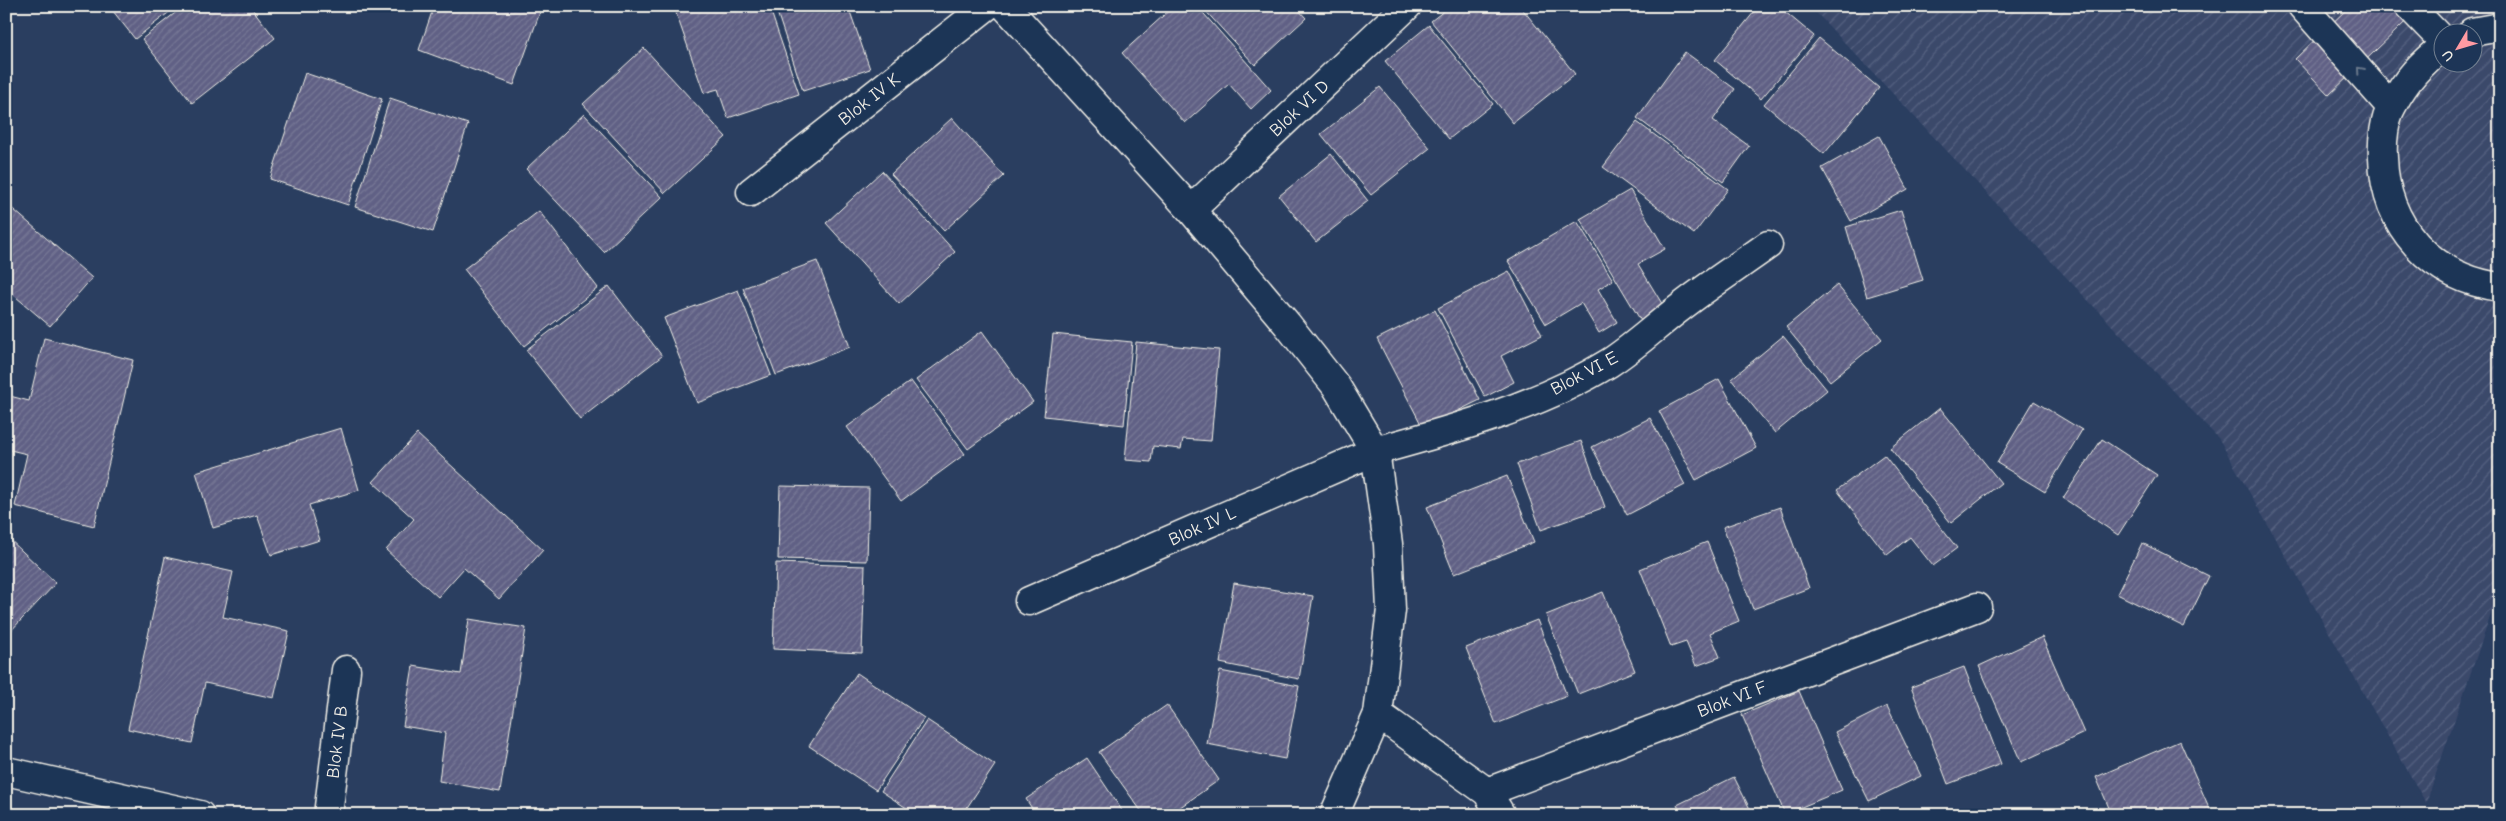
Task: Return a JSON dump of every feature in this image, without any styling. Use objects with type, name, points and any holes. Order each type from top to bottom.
[{"type":"street","name":"Blok IV K","points":[[751,192],[987,6]]},
{"type":"street","points":[[1005,6],[1191,210],[1287,324],[1336,386],[1374,451],[1388,544],[1391,610],[1378,714],[1334,815]]},
{"type":"street","name":"Blok VI D","points":[[1191,210],[1407,6]]},
{"type":"street","points":[[2302,6],[2391,107]]},
{"type":"street","points":[[2409,6],[2434,33]]},
{"type":"street","points":[[2484,30],[2500,27]]},
{"type":"street","points":[[2434,53],[2413,71],[2391,107],[2382,143],[2384,180],[2395,215],[2416,245],[2444,269],[2478,284],[2500,287]]},
{"type":"street","name":"Blok VI E","points":[[1374,451],[1428,436],[1504,411],[1577,381],[1610,362],[1697,295],[1768,246]]},
{"type":"street","name":"Blok IV L","points":[[1029,601],[1374,451]]},
{"type":"street","name":"Blok VI F","points":[[1494,803],[1977,606]]},
{"type":"street","name":"Blok IV B","points":[[328,815],[346,670]]},
{"type":"street","points":[[1378,714],[1494,803]]},
{"type":"street","points":[[6,771],[200,815]]},
{"type":"shaded area","points":[[1810,6],[2500,6],[2500,588],[2426,803],[2219,439]]},
{"type":"building","points":[[109,6],[177,6],[135,39]]},
{"type":"building","points":[[184,6],[250,6],[275,38],[192,103],[142,39]]},
{"type":"building","points":[[434,6],[532,6],[541,9],[514,85],[419,50]]},
{"type":"building","points":[[695,6],[769,6],[799,94],[728,118],[718,89],[704,93],[676,13]]},
{"type":"building","points":[[775,6],[848,6],[870,69],[803,91]]},
{"type":"building","points":[[1174,6],[1197,6],[1271,90],[1251,109],[1229,84],[1185,123],[1122,53]]},
{"type":"building","points":[[1201,6],[1295,6],[1306,18],[1255,65]]},
{"type":"building","points":[[1450,6],[1520,6],[1575,74],[1513,123],[1431,21]]},
{"type":"building","points":[[1563,6],[1584,6],[1565,12]]},
{"type":"building","points":[[1759,6],[1778,6],[1814,36],[1761,99],[1715,60]]},
{"type":"building","points":[[2350,6],[2422,6],[2329,95],[2295,59]]},
{"type":"building","points":[[1429,25],[1493,104],[1449,139],[1385,61]]},
{"type":"building","points":[[1819,38],[1879,88],[1824,154],[1764,104]]},
{"type":"building","points":[[644,48],[726,137],[665,193],[583,104]]},
{"type":"building","points":[[1685,52],[1735,89],[1713,120],[1749,146],[1723,182],[1637,118]]},
{"type":"building","points":[[305,73],[382,99],[348,205],[270,179]]},
{"type":"building","points":[[1380,87],[1430,148],[1371,195],[1321,134]]},
{"type":"building","points":[[390,98],[468,124],[433,232],[355,207]]},
{"type":"building","points":[[584,114],[662,197],[604,252],[526,169]]},
{"type":"building","points":[[952,118],[1004,176],[944,231],[891,174]]},
{"type":"building","points":[[1637,122],[1728,189],[1694,234],[1603,167]]},
{"type":"building","points":[[1879,136],[1908,189],[1851,221],[1822,168]]},
{"type":"building","points":[[1331,154],[1368,201],[1316,242],[1279,196]]},
{"type":"building","points":[[882,171],[955,252],[899,304],[826,223]]},
{"type":"building","points":[[1630,190],[1665,249],[1638,264],[1664,307],[1641,321],[1580,219]]},
{"type":"building","points":[[6,203],[92,278],[50,326],[9,291],[6,294]]},
{"type":"building","points":[[1901,210],[1923,280],[1867,297],[1846,227]]},
{"type":"building","points":[[539,211],[598,288],[524,346],[464,269]]},
{"type":"building","points":[[1577,221],[1613,280],[1598,289],[1617,322],[1599,333],[1581,303],[1546,324],[1508,261]]},
{"type":"building","points":[[817,261],[850,347],[776,375],[743,288]]},
{"type":"building","points":[[1509,271],[1542,335],[1501,356],[1514,382],[1485,397],[1438,308]]},
{"type":"building","points":[[1837,285],[1882,339],[1830,381],[1786,327]]},
{"type":"building","points":[[609,286],[662,356],[580,419],[526,350]]},
{"type":"building","points":[[738,290],[771,375],[697,403],[664,318]]},
{"type":"building","points":[[1435,310],[1480,400],[1423,428],[1377,339]]},
{"type":"building","points":[[982,331],[1033,402],[968,449],[916,380]]},
{"type":"building","points":[[1053,334],[1132,342],[1124,425],[1044,416]]},
{"type":"building","points":[[1783,336],[1827,390],[1775,433],[1731,379]]},
{"type":"building","points":[[44,338],[133,360],[94,526],[15,506],[27,454],[6,449],[6,395],[29,401]]},
{"type":"building","points":[[1136,342],[1219,350],[1211,441],[1183,439],[1181,449],[1153,446],[1151,462],[1125,460]]},
{"type":"building","points":[[1719,379],[1756,448],[1696,480],[1659,411]]},
{"type":"building","points":[[911,381],[965,454],[901,501],[847,427]]},
{"type":"building","points":[[2034,401],[2082,430],[2045,492],[1997,463]]},
{"type":"building","points":[[1940,408],[2001,483],[1951,523],[1890,448]]},
{"type":"building","points":[[1650,418],[1685,485],[1627,515],[1592,447]]},
{"type":"building","points":[[341,428],[359,490],[309,505],[320,540],[271,555],[257,515],[213,528],[196,472]]},
{"type":"building","points":[[417,434],[543,550],[499,599],[464,568],[438,597],[386,550],[414,519],[373,482]]},
{"type":"building","points":[[2102,439],[2157,475],[2118,535],[2063,498]]},
{"type":"building","points":[[1581,441],[1605,507],[1541,530],[1517,464]]},
{"type":"building","points":[[1884,455],[1957,548],[1933,566],[1910,537],[1887,555],[1837,490]]},
{"type":"building","points":[[1507,476],[1534,542],[1454,574],[1427,507]]},
{"type":"building","points":[[780,486],[869,488],[867,561],[778,559]]},
{"type":"building","points":[[1780,507],[1809,588],[1753,609],[1723,527]]},
{"type":"building","points":[[6,536],[56,583],[6,636]]},
{"type":"building","points":[[1707,542],[1739,621],[1710,633],[1720,657],[1696,666],[1686,642],[1671,647],[1640,569]]},
{"type":"building","points":[[2142,543],[2209,576],[2184,627],[2117,594]]},
{"type":"building","points":[[165,557],[233,572],[223,617],[289,631],[274,698],[205,683],[192,743],[128,729]]},
{"type":"building","points":[[776,563],[865,566],[862,653],[773,649]]},
{"type":"building","points":[[1234,583],[1313,596],[1299,679],[1220,663]]},
{"type":"building","points":[[1603,592],[1635,671],[1578,694],[1546,615]]},
{"type":"building","points":[[469,619],[526,628],[500,792],[439,781],[445,733],[403,726],[413,666],[461,674]]},
{"type":"building","points":[[1537,620],[1567,696],[1496,724],[1466,648]]},
{"type":"building","points":[[2042,637],[2084,733],[2021,762],[1979,666]]},
{"type":"building","points":[[1964,667],[2001,764],[1948,784],[1911,687]]},
{"type":"building","points":[[1220,671],[1299,686],[1285,759],[1207,744]]},
{"type":"building","points":[[857,673],[924,718],[876,790],[809,746]]},
{"type":"building","points":[[1799,691],[1842,790],[1785,814],[1742,715]]},
{"type":"building","points":[[1167,705],[1219,780],[1169,815],[1144,815],[1099,752]]},
{"type":"building","points":[[1887,706],[1921,776],[1869,801],[1835,732]]},
{"type":"building","points":[[927,720],[995,765],[962,815],[917,815],[881,791]]},
{"type":"building","points":[[2180,741],[2211,812],[2205,815],[2112,815],[2096,777]]},
{"type":"building","points":[[1087,758],[1125,815],[1036,815],[1026,799]]},
{"type":"building","points":[[1734,777],[1753,815],[1682,815],[1677,805]]},
{"type":"building","points":[[1663,809],[1666,815],[1652,815]]}]
